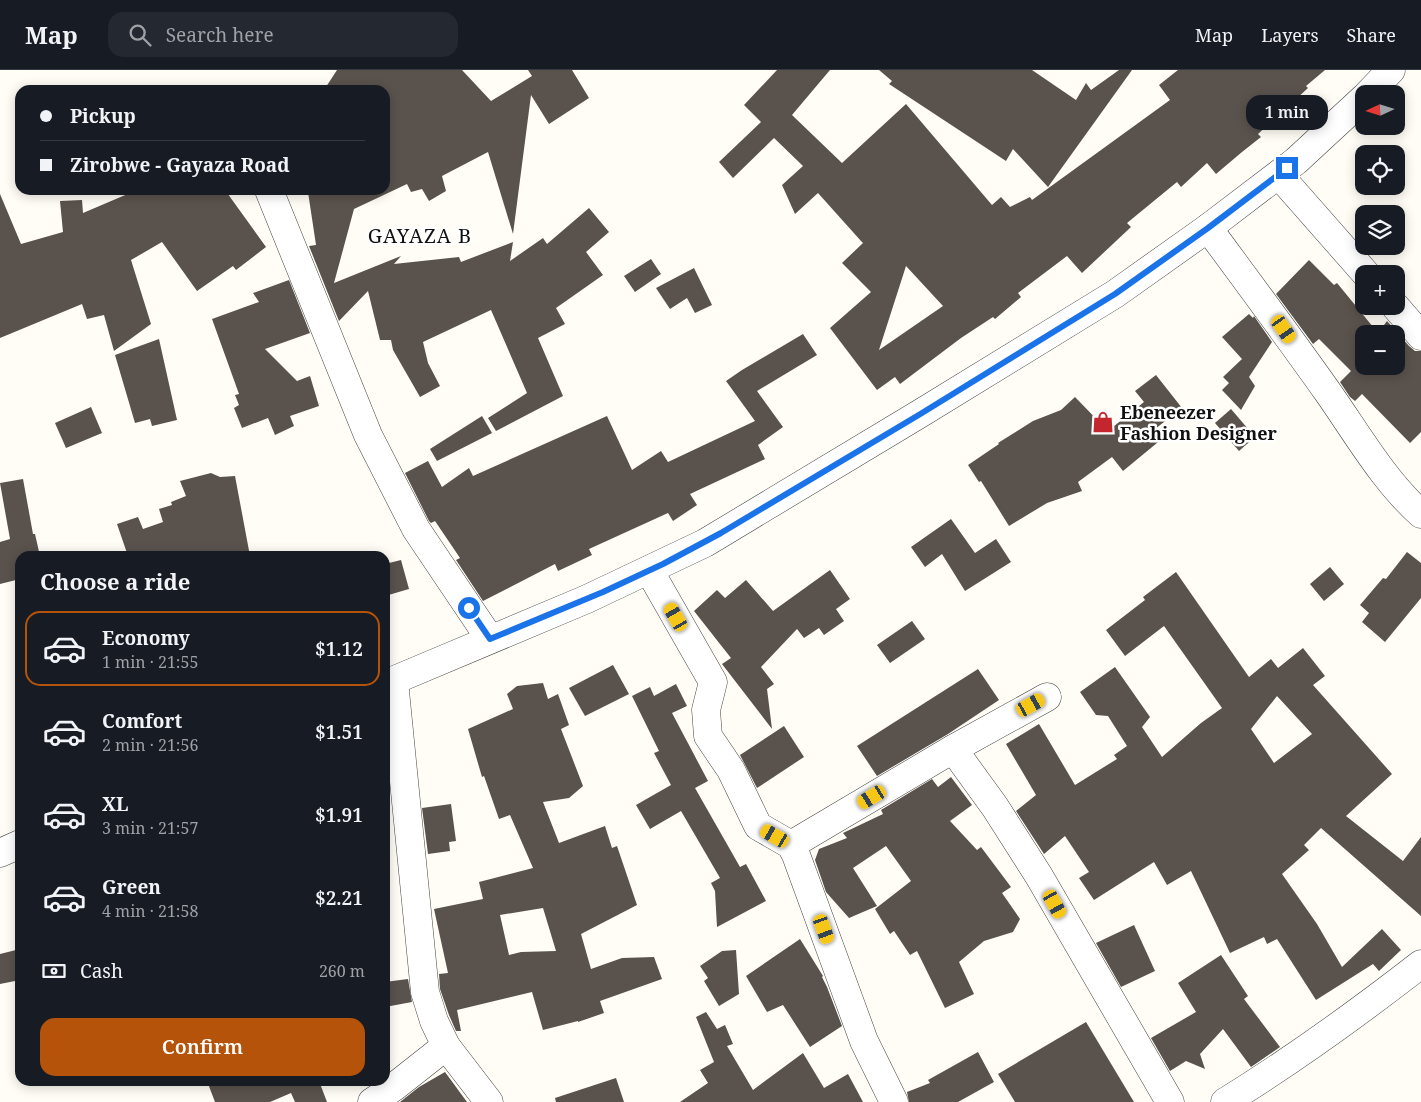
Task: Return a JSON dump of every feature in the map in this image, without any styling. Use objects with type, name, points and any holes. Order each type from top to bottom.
[{"type":"street","points":[[1377,85],[1391,70]]},
{"type":"street","points":[[390,683],[587,599],[704,543],[922,413],[1115,294],[1208,228],[1279,174],[1303,155],[1355,106]]},
{"type":"street","points":[[1279,174],[1358,265]]},
{"type":"street","points":[[271,195],[368,435],[416,529],[490,639]]},
{"type":"street","points":[[1208,228],[1284,329],[1377,463],[1408,502],[1421,514]]},
{"type":"street","points":[[1403,315],[1421,336]]},
{"type":"street","points":[[650,570],[713,682],[706,710],[708,736],[731,770],[758,826],[791,845],[864,1041],[894,1102]]},
{"type":"street","points":[[390,691],[426,992],[434,1021],[446,1046],[489,1102]]},
{"type":"street","points":[[791,845],[953,748],[1047,696]]},
{"type":"street","points":[[953,748],[1039,876],[1170,1102]]},
{"type":"street","points":[[0,853],[15,846]]},
{"type":"street","points":[[1226,1102],[1270,1074],[1374,1001],[1421,964]]},
{"type":"street","points":[[372,1102],[446,1046]]},
{"type":"building","points":[[337,70],[462,70],[491,101],[532,76],[528,70],[572,70],[589,98],[549,124],[531,95],[513,234],[488,152],[442,176],[446,191],[429,201],[422,189],[411,192],[407,184],[390,192],[390,85],[327,85]]},
{"type":"building","points":[[777,70],[830,70],[792,115],[842,163],[906,104],[992,205],[1001,197],[1010,207],[1030,197],[1032,200],[1170,100],[1159,85],[1178,70],[1325,70],[1306,86],[1308,88],[1258,134],[1261,137],[1216,174],[1207,163],[1181,187],[1177,182],[1127,223],[1131,227],[1082,273],[1067,256],[1018,293],[1021,297],[995,319],[993,317],[961,338],[900,384],[895,377],[877,390],[830,328],[871,292],[842,263],[863,243],[818,193],[795,214],[782,185],[803,166],[774,138],[733,178],[719,162],[761,122],[744,105]],"holes":[[[906,266],[943,306],[879,350]]]},
{"type":"building","points":[[879,70],[1032,70],[1076,100],[1086,83],[1091,90],[1119,70],[1132,70],[1048,187],[1013,149],[1006,161],[889,84],[892,81]]},
{"type":"building","points":[[0,194],[21,244],[63,232],[60,201],[82,200],[83,213],[125,195],[229,195],[266,247],[236,270],[233,266],[197,291],[162,242],[131,260],[151,324],[114,351],[104,315],[87,319],[82,304],[0,338]]},
{"type":"building","points":[[308,195],[384,195],[354,209],[334,283],[401,256],[394,264],[459,257],[461,262],[513,242],[510,261],[543,238],[547,244],[589,208],[609,232],[586,252],[603,275],[556,308],[565,324],[538,338],[563,396],[496,431],[488,418],[527,393],[491,310],[423,342],[428,363],[440,386],[420,397],[393,350],[391,340],[380,340],[368,291],[339,321],[309,246],[316,245]]},
{"type":"building","points":[[651,259],[661,274],[635,292],[624,276]]},
{"type":"building","points":[[1309,260],[1334,285],[1337,283],[1355,305],[1355,315],[1363,315],[1371,325],[1355,325],[1355,375],[1405,375],[1405,341],[1415,351],[1421,351],[1421,432],[1410,443],[1362,394],[1355,401],[1350,397],[1340,382],[1351,371],[1319,339],[1313,344],[1276,294]]},
{"type":"building","points":[[694,268],[712,305],[695,313],[687,298],[670,309],[656,288]]},
{"type":"building","points":[[289,280],[310,333],[265,349],[297,381],[310,376],[319,406],[290,416],[294,426],[275,435],[268,418],[242,428],[234,408],[239,405],[235,395],[239,394],[212,319],[259,302],[253,293]]},
{"type":"building","points":[[1249,314],[1253,318],[1254,316],[1272,342],[1249,377],[1255,386],[1241,410],[1222,390],[1229,383],[1223,377],[1242,359],[1222,337]]},
{"type":"building","points":[[803,334],[817,355],[757,391],[783,427],[758,445],[765,459],[690,494],[697,505],[673,521],[668,513],[589,549],[592,555],[558,571],[555,564],[483,601],[456,560],[460,558],[435,521],[431,523],[429,521],[405,473],[428,461],[442,487],[469,468],[473,476],[607,416],[632,470],[661,451],[668,462],[755,421],[726,381]]},
{"type":"building","points":[[159,339],[177,420],[152,426],[150,419],[135,423],[115,355]]},
{"type":"building","points":[[1156,375],[1182,408],[1155,429],[1163,438],[1123,471],[1112,457],[1078,482],[1082,491],[1047,503],[1009,526],[981,481],[979,482],[968,465],[1033,421],[1061,410],[1075,397],[1108,431],[1144,402],[1135,391]]},
{"type":"building","points":[[91,407],[102,433],[66,448],[55,423]]},
{"type":"building","points":[[1231,409],[1255,437],[1239,451],[1215,423]]},
{"type":"building","points":[[482,416],[492,433],[437,461],[430,449]]},
{"type":"building","points":[[211,473],[220,477],[235,476],[249,551],[126,551],[117,524],[138,517],[143,529],[163,522],[159,509],[172,505],[171,502],[186,496],[180,481]]},
{"type":"building","points":[[23,479],[33,534],[35,534],[39,551],[15,551],[15,580],[0,584],[0,542],[10,539],[0,483]]},
{"type":"building","points":[[951,519],[975,553],[996,539],[1011,562],[965,591],[942,554],[925,567],[911,547]]},
{"type":"building","points":[[1407,552],[1421,563],[1421,598],[1385,642],[1362,622],[1369,613],[1360,605],[1383,578],[1386,579]]},
{"type":"building","points":[[401,560],[409,589],[390,595],[390,563]]},
{"type":"building","points":[[1330,567],[1344,584],[1324,601],[1310,584]]},
{"type":"building","points":[[830,570],[850,599],[836,609],[844,621],[824,635],[819,628],[804,638],[797,629],[761,667],[774,684],[767,689],[772,729],[722,664],[731,658],[694,611],[717,590],[725,598],[746,580],[773,611]]},
{"type":"building","points":[[1176,572],[1249,677],[1271,659],[1278,668],[1303,648],[1325,676],[1313,685],[1392,774],[1346,816],[1403,861],[1421,837],[1421,916],[1321,828],[1304,845],[1309,850],[1282,874],[1317,924],[1342,967],[1382,929],[1401,950],[1379,971],[1373,964],[1316,1000],[1277,939],[1267,944],[1264,937],[1230,953],[1191,871],[1167,885],[1154,862],[1094,900],[1079,878],[1089,872],[1065,836],[1044,854],[1016,811],[1036,795],[1006,744],[1039,724],[1075,785],[1117,759],[1114,755],[1127,746],[1108,716],[1096,715],[1080,692],[1115,667],[1150,717],[1142,727],[1162,757],[1201,723],[1222,708],[1164,626],[1125,656],[1106,630],[1145,600],[1143,597]],"holes":[[[1277,696],[1312,734],[1274,763],[1251,729]]]},
{"type":"building","points":[[912,621],[925,639],[890,663],[877,645]]},
{"type":"building","points":[[613,665],[629,694],[585,716],[569,688]]},
{"type":"building","points":[[978,669],[999,700],[948,734],[877,776],[857,746]]},
{"type":"building","points":[[543,683],[548,699],[558,694],[569,725],[561,729],[583,786],[569,798],[543,802],[559,843],[605,826],[612,848],[617,846],[637,905],[581,934],[591,969],[622,958],[654,957],[662,979],[600,1001],[604,1013],[578,1022],[543,1030],[532,992],[457,1010],[461,1031],[456,1031],[440,989],[439,974],[448,973],[434,909],[483,899],[479,882],[533,868],[510,815],[499,819],[484,776],[482,777],[468,729],[513,709],[507,694],[517,686]],"holes":[[[543,908],[556,951],[521,952],[509,955],[500,915]]]},
{"type":"building","points":[[676,684],[687,706],[672,713],[708,781],[695,788],[740,867],[746,864],[766,901],[717,927],[715,891],[711,883],[720,878],[681,811],[650,829],[636,805],[671,785],[654,753],[659,751],[632,696],[650,687],[654,696]]},
{"type":"building","points":[[784,726],[804,757],[757,788],[740,755]]},
{"type":"building","points":[[951,777],[972,805],[950,821],[977,850],[981,847],[1011,887],[1002,893],[1020,919],[1013,932],[984,941],[959,962],[974,994],[945,1008],[917,951],[910,955],[894,931],[890,934],[875,909],[911,881],[886,846],[853,868],[877,906],[849,918],[826,892],[815,860],[819,849],[847,838],[843,833],[883,814],[881,810],[932,779],[938,787]]},
{"type":"building","points":[[451,804],[456,841],[449,842],[450,851],[428,854],[422,808]]},
{"type":"building","points":[[1134,925],[1155,971],[1121,987],[1096,943]]},
{"type":"building","points":[[800,939],[823,976],[842,1026],[810,1047],[783,1005],[767,1012],[746,976]]},
{"type":"building","points":[[15,950],[15,981],[0,984],[0,954]]},
{"type":"building","points":[[736,950],[739,994],[719,1006],[704,981],[708,978],[700,966],[722,951]]},
{"type":"building","points":[[1221,955],[1248,996],[1244,999],[1280,1047],[1251,1067],[1223,1029],[1200,1054],[1205,1069],[1186,1061],[1170,1071],[1151,1038],[1196,1012],[1178,983]]},
{"type":"building","points":[[408,979],[412,1002],[390,1006],[390,981]]},
{"type":"building","points":[[706,1012],[717,1029],[725,1025],[733,1044],[727,1046],[753,1090],[803,1053],[824,1088],[848,1074],[863,1102],[680,1102],[708,1083],[700,1070],[714,1062],[696,1017]]},
{"type":"building","points":[[1086,1022],[1134,1102],[1015,1102],[998,1074]]},
{"type":"building","points":[[978,1052],[994,1082],[958,1102],[909,1102],[907,1092],[930,1083],[928,1080]]},
{"type":"building","points":[[445,1072],[467,1102],[400,1102],[419,1087]]},
{"type":"building","points":[[616,1078],[624,1102],[556,1102],[555,1098]]},
{"type":"building","points":[[209,1086],[321,1086],[327,1102],[295,1102],[291,1093],[270,1102],[215,1102]]},
{"type":"place","name":"Ebeneezer Fashion Designer","points":[[1103,422]]},
{"type":"district","name":"GAYAZA B","points":[[420,235]]},
{"type":"route","points":[[469,608],[490,639],[587,599],[704,543],[922,413],[1115,294],[1208,228],[1287,168]]}]
